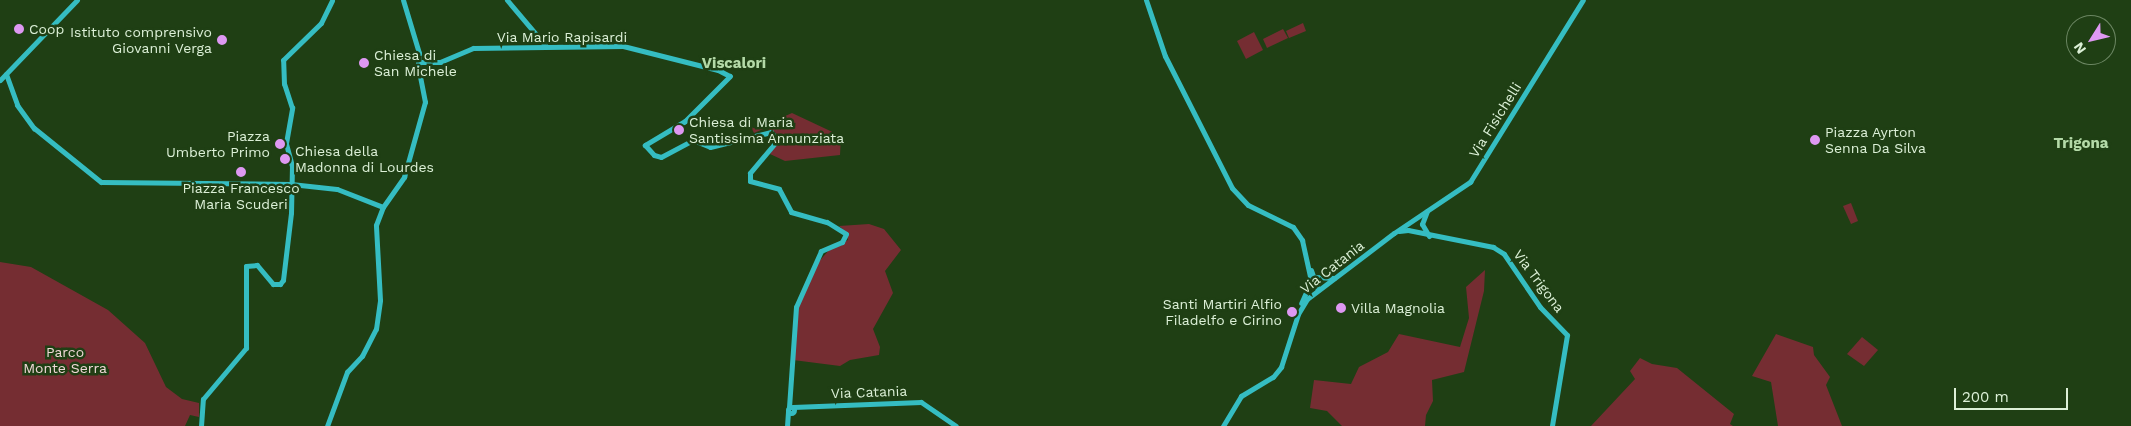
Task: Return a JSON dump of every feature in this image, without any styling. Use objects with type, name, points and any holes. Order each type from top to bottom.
[{"type":"street","points":[[66,9],[71,0]]},
{"type":"street","points":[[0,80],[66,9],[77,0]]},
{"type":"street","points":[[201,426],[203,399],[246,348],[246,266],[257,265],[273,284],[278,285],[283,280],[292,166],[287,147],[287,134],[292,108],[284,84],[283,60],[314,32],[330,7],[332,0]]},
{"type":"street","points":[[327,426],[348,372],[362,356],[376,329],[380,300],[375,234],[383,207],[404,177],[419,134],[425,95],[420,62],[404,0]]},
{"type":"street","points":[[506,0],[546,46]]},
{"type":"street","points":[[1146,0],[1165,56],[1232,188],[1248,204],[1293,227],[1302,240],[1312,278],[1318,290]]},
{"type":"street","name":"Via Fisichelli","points":[[1401,228],[1470,182],[1583,0]]},
{"type":"street","name":"Via Mario Rapisardi","points":[[420,62],[440,62],[473,48],[623,46],[718,70],[730,76],[725,80]]},
{"type":"street","points":[[718,70],[725,80],[685,121],[645,144],[651,153],[661,157],[694,140],[710,147],[771,132],[776,138],[775,143],[750,174],[750,181],[779,189],[791,212],[828,222],[844,233],[844,240],[821,252],[804,286],[794,318],[789,398],[792,409],[787,425]]},
{"type":"street","points":[[6,74],[17,105],[34,128],[98,180],[291,184],[337,189],[383,207]]},
{"type":"street","points":[[1423,229],[1427,211]]},
{"type":"street","points":[[1412,220],[1430,236]]},
{"type":"street","points":[[1412,220],[1419,234]]},
{"type":"street","name":"Via Catania","points":[[1223,426],[1241,396],[1273,377],[1281,367],[1300,308],[1318,290],[1401,228]]},
{"type":"street","name":"Via Trigona","points":[[1394,233],[1408,230],[1501,251],[1540,307],[1567,335],[1552,426]]},
{"type":"street","points":[[1312,278],[1334,278]]},
{"type":"street","points":[[1300,308],[1312,278]]},
{"type":"street","name":"Via Catania","points":[[792,409],[805,406],[921,402],[956,426]]},
{"type":"green space","points":[[1303,23],[1306,31],[1289,38],[1286,31]]},
{"type":"green space","points":[[1283,29],[1288,38],[1267,48],[1263,39]]},
{"type":"green space","points":[[1254,32],[1263,50],[1246,59],[1237,41]]},
{"type":"green space","points":[[792,113],[841,136],[840,155],[785,161],[770,154],[777,143],[776,133],[766,128],[754,133],[751,127],[756,129]]},
{"type":"green space","points":[[1851,203],[1858,221],[1851,224],[1843,206]]},
{"type":"green space","points":[[869,224],[884,229],[901,250],[885,271],[893,293],[873,329],[880,347],[879,355],[850,360],[840,366],[793,360],[796,313],[816,265],[829,250],[848,240],[846,232],[839,226]]},
{"type":"green space","name":"Parco Monte Serra","points":[[0,262],[31,267],[108,310],[145,343],[166,387],[182,399],[199,403],[199,417],[190,415],[185,426],[0,426]]},
{"type":"green space","points":[[1485,270],[1484,291],[1464,372],[1432,380],[1433,401],[1426,415],[1425,426],[1342,426],[1327,411],[1310,408],[1314,380],[1351,384],[1359,367],[1388,352],[1399,334],[1460,347],[1469,318],[1466,287]]},
{"type":"green space","points":[[1776,334],[1813,347],[1814,355],[1830,377],[1826,385],[1842,426],[1778,426],[1771,382],[1752,376]]},
{"type":"green space","points":[[1862,337],[1878,350],[1864,366],[1847,354]]},
{"type":"green space","points":[[1640,358],[1652,364],[1677,368],[1734,414],[1730,424],[1733,426],[1591,426],[1635,379],[1630,371]]},
{"type":"place","name":"Coop","points":[[19,29]]},
{"type":"place","name":"Istituto comprensivo Giovanni Verga","points":[[222,40]]},
{"type":"place","name":"Chiesa di San Michele","points":[[364,63]]},
{"type":"place","name":"Chiesa di Maria Santissima Annunziata","points":[[679,130]]},
{"type":"place","name":"Piazza Ayrton Senna Da Silva","points":[[1815,140]]},
{"type":"place","name":"Piazza Umberto Primo","points":[[280,144]]},
{"type":"place","name":"Chiesa della Madonna di Lourdes","points":[[285,159]]},
{"type":"place","name":"Piazza Francesco Maria Scuderi","points":[[241,172]]},
{"type":"place","name":"Villa Magnolia","points":[[1341,308]]},
{"type":"place","name":"Santi Martiri Alfio Filadelfo e Cirino","points":[[1292,312]]},
{"type":"district","name":"Viscalori","points":[[734,64]]},
{"type":"district","name":"Trigona","points":[[2081,144]]}]
